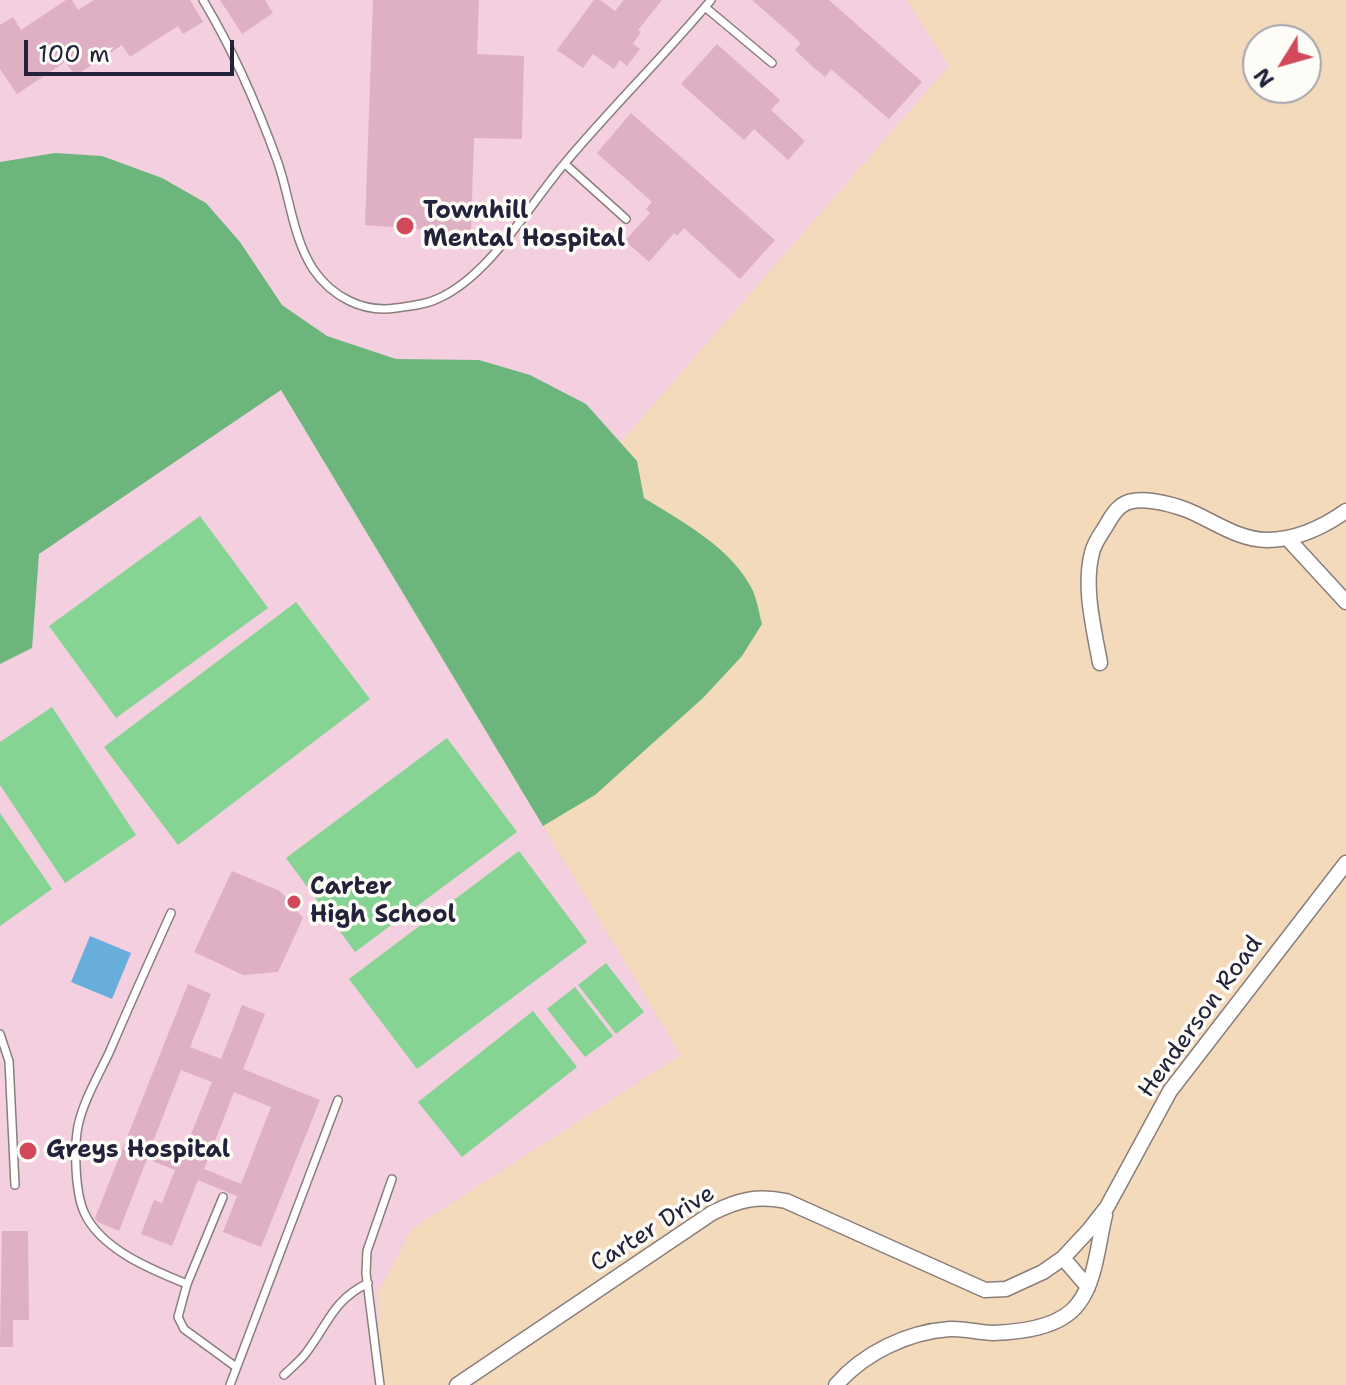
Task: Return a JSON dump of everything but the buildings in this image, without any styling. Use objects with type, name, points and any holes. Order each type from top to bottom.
[{"type":"street","points":[[1100,663],[1089,580],[1092,552],[1120,506],[1137,501],[1170,505],[1263,541],[1288,539],[1311,532],[1346,511]]},
{"type":"street","points":[[1288,539],[1346,602]]},
{"type":"street","name":"Henderson Road","points":[[1063,1258],[1107,1207],[1170,1091],[1346,863]]},
{"type":"street","name":"Carter Drive","points":[[457,1385],[712,1213],[746,1199],[762,1196],[786,1201],[985,1290],[1006,1289],[1027,1281],[1063,1258]]},
{"type":"street","name":"Henderson Road","points":[[836,1385],[866,1357],[923,1333],[952,1329],[991,1333],[1032,1328],[1059,1320],[1079,1303],[1088,1287],[1107,1207]]},
{"type":"street","points":[[1063,1258],[1088,1287]]},
{"type":"lane","points":[[203,0],[226,38],[278,161],[301,248],[315,271],[333,290],[357,306],[382,310],[436,300],[460,286],[501,244],[565,164],[711,0]]},
{"type":"lane","points":[[705,7],[772,63]]},
{"type":"lane","points":[[565,164],[626,219]]},
{"type":"lane","points":[[171,913],[78,1126],[77,1166],[83,1211],[101,1236],[146,1266],[187,1284]]},
{"type":"lane","points":[[0,1034],[9,1061],[15,1185]]},
{"type":"lane","points":[[230,1385],[338,1100]]},
{"type":"lane","points":[[380,1385],[367,1251],[392,1179]]},
{"type":"lane","points":[[223,1197],[178,1309],[180,1323],[236,1367]]},
{"type":"lane","points":[[284,1375],[306,1353],[340,1300],[368,1283]]},
{"type":"shaded area","points":[[0,0],[907,0],[949,66],[517,561],[420,621],[681,1055],[412,1229],[378,1293],[382,1385],[0,1385]]},
{"type":"green space","points":[[55,153],[102,156],[162,178],[206,203],[240,242],[282,305],[327,336],[396,359],[479,360],[530,375],[586,404],[637,461],[644,498],[718,547],[751,587],[762,624],[742,656],[703,698],[595,795],[543,826],[281,390],[39,554],[32,648],[0,664],[0,162]]},
{"type":"green space","points":[[200,516],[268,608],[116,718],[49,626]]},
{"type":"green space","points":[[296,602],[370,699],[178,845],[104,747]]},
{"type":"green space","points":[[52,707],[136,835],[65,883],[0,785],[0,742]]},
{"type":"green space","points":[[447,738],[517,832],[355,952],[286,858]]},
{"type":"green space","points":[[0,813],[52,889],[0,926]]},
{"type":"green space","points":[[519,851],[587,942],[417,1069],[349,979]]},
{"type":"green space","points":[[606,963],[644,1012],[616,1034],[578,985]]},
{"type":"green space","points":[[575,987],[613,1036],[585,1057],[547,1009]]},
{"type":"green space","points":[[533,1011],[577,1067],[462,1157],[418,1102]]},
{"type":"water","points":[[90,936],[131,953],[112,999],[71,982]]},
{"type":"place","name":"Townhill Mental Hospital","points":[[405,226]]},
{"type":"place","name":"Carter High School","points":[[294,902]]},
{"type":"place","name":"Greys Hospital","points":[[28,1151]]}]
